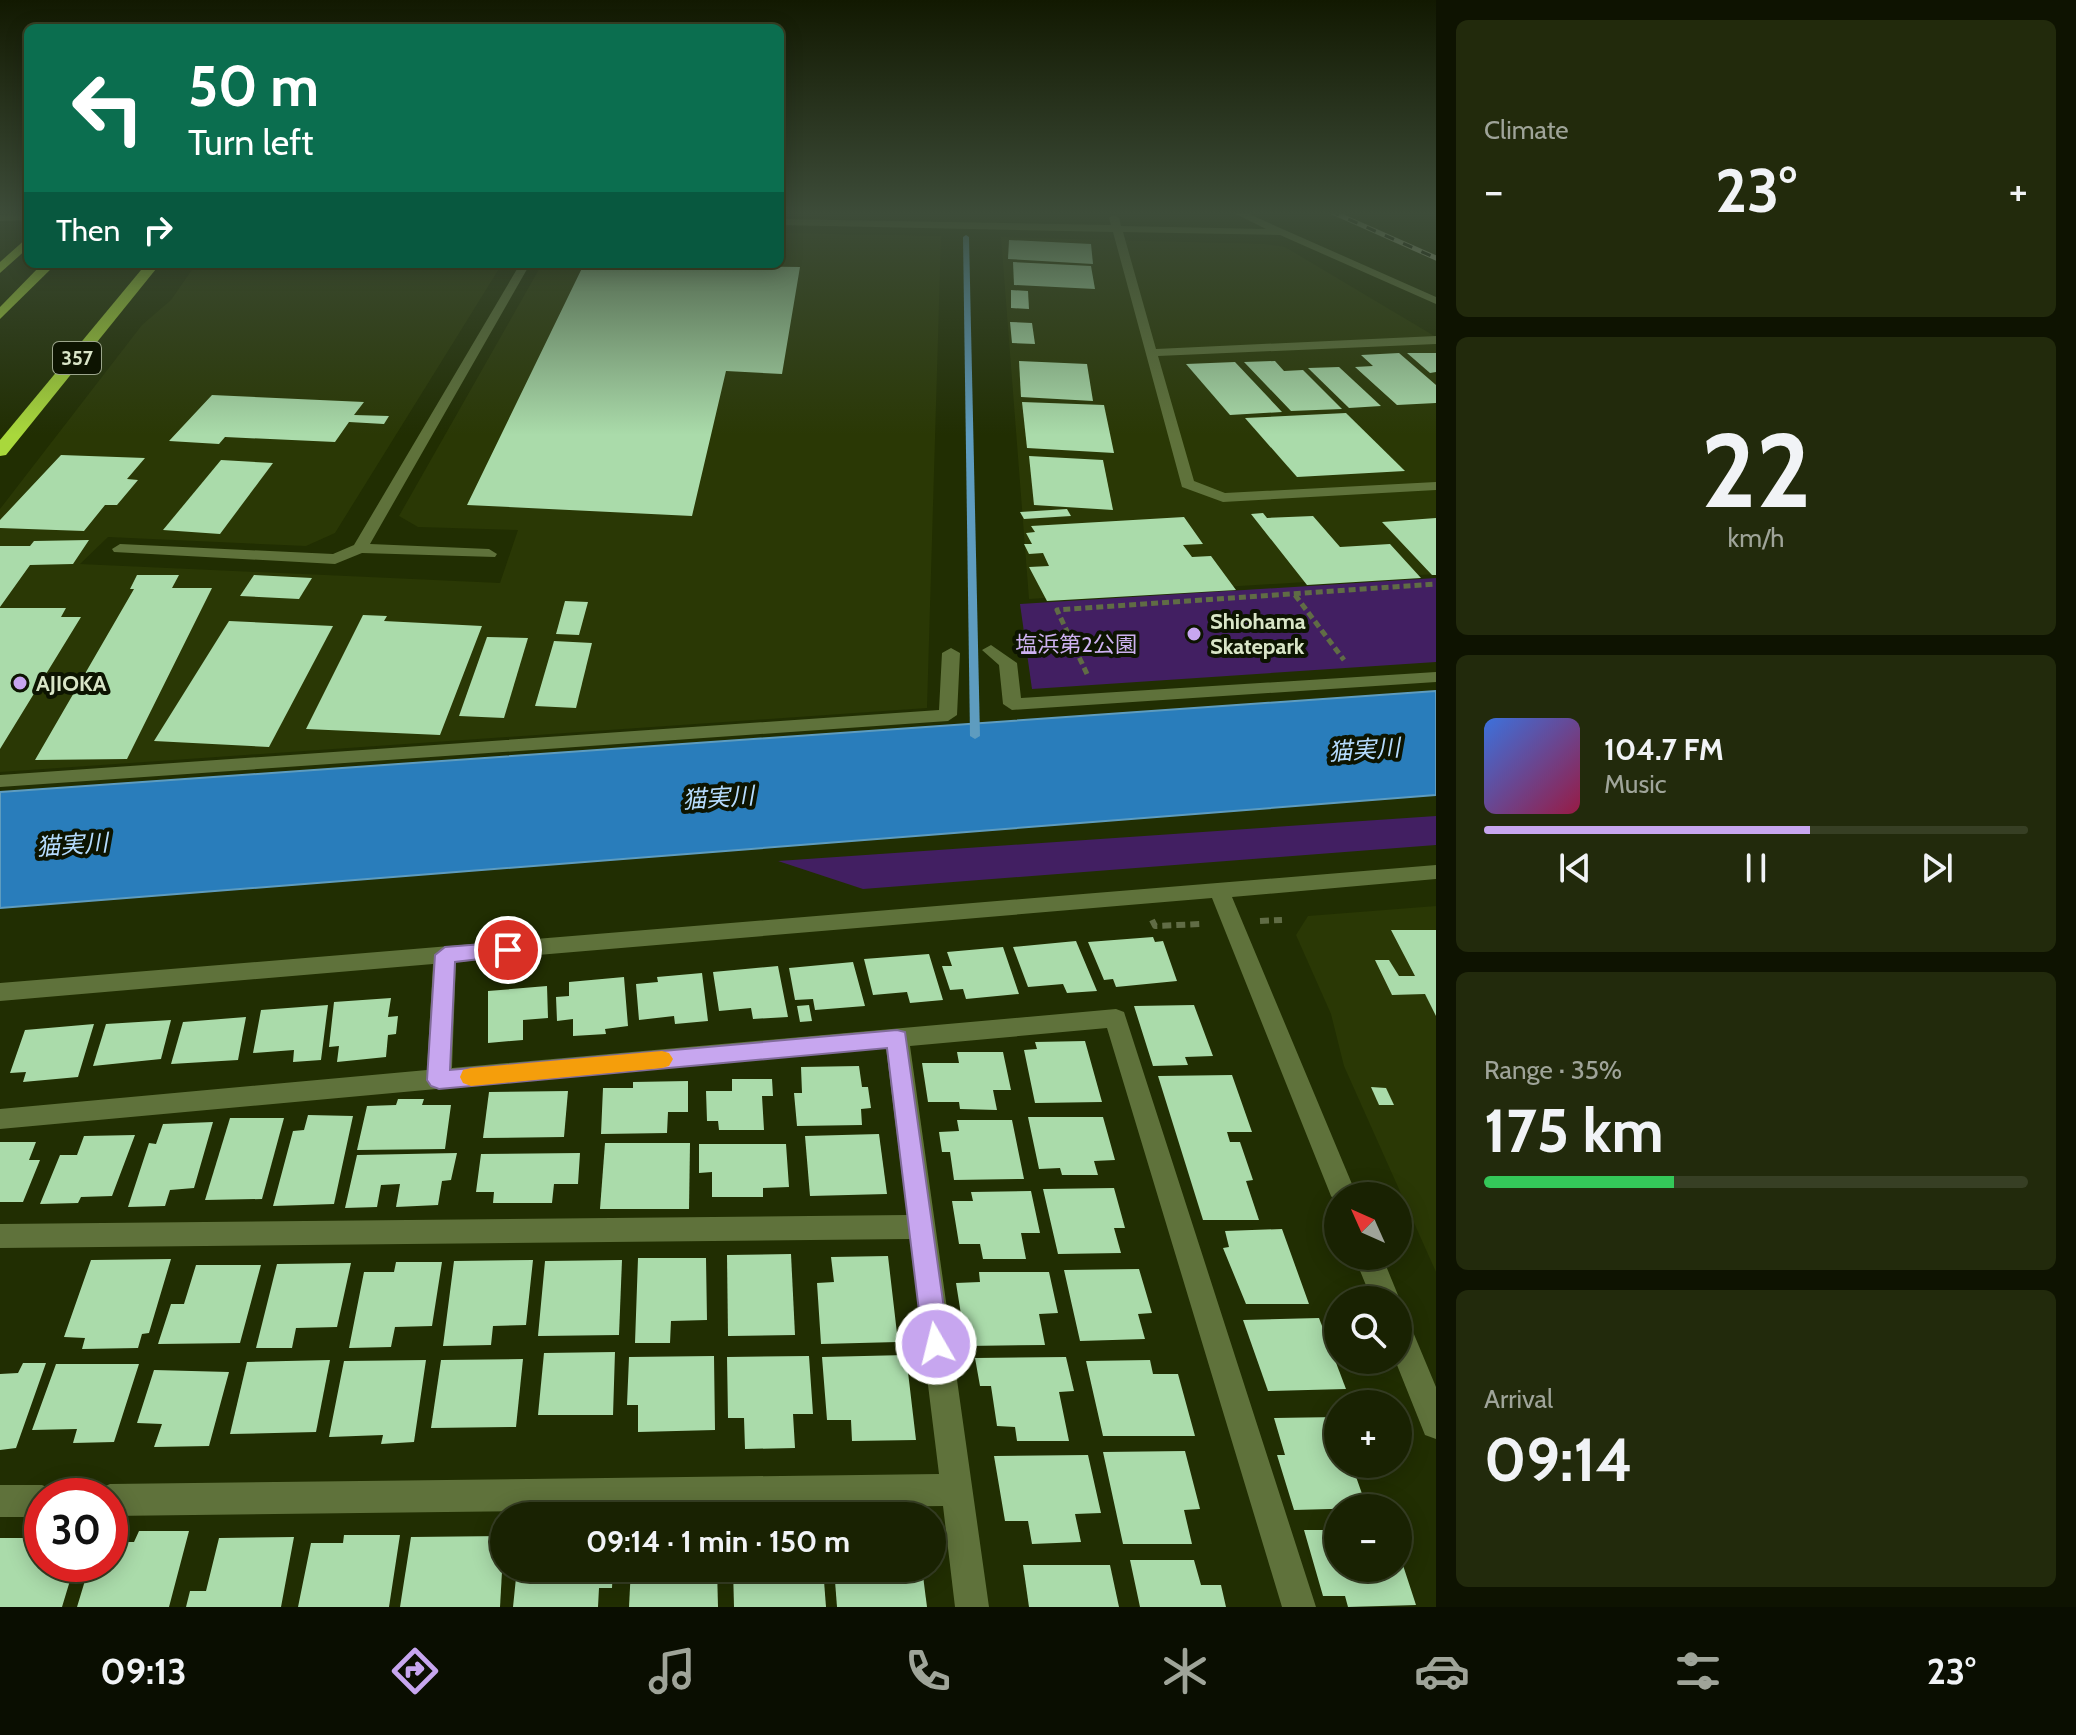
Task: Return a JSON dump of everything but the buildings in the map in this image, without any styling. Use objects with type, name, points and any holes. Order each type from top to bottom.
[{"type":"highway","points":[[0,315],[28,286]]},
{"type":"highway","name":"357","points":[[0,451],[135,286]]},
{"type":"street","points":[[360,548],[512,286]]},
{"type":"street","points":[[1133,286],[1187,484],[1223,498],[1436,486]]},
{"type":"street","points":[[1384,286],[1436,311]]},
{"type":"street","points":[[1404,286],[1436,301]]},
{"type":"street","points":[[1151,353],[1436,340]]},
{"type":"street","points":[[120,549],[335,559],[360,548],[489,554]]},
{"type":"street","points":[[991,650],[1008,663],[1012,704],[1436,677]]},
{"type":"street","points":[[0,781],[948,715],[951,653]]},
{"type":"street","points":[[0,992],[1436,872]]},
{"type":"street","points":[[1219,890],[1338,1182]]},
{"type":"street","points":[[439,1080],[445,955]]},
{"type":"street","points":[[0,1119],[1116,1018],[1299,1607]]},
{"type":"street","points":[[897,1038],[972,1607]]},
{"type":"street","points":[[0,1236],[920,1227]]},
{"type":"street","points":[[1412,1365],[1436,1424]]},
{"type":"street","points":[[128,1500],[956,1490]]},
{"type":"street","points":[[0,1501],[24,1501]]},
{"type":"path","points":[[1087,674],[1057,610],[1436,584]]},
{"type":"path","points":[[1294,594],[1344,660]]},
{"type":"shaded area","points":[[181,286],[488,286],[335,533],[306,546],[108,537],[80,564],[500,583],[518,530],[418,527],[399,516],[530,286],[940,286],[927,708],[0,772],[0,509],[142,325],[171,300]]},
{"type":"shaded area","points":[[1005,286],[1350,286],[1436,337],[1436,574],[1029,599]]},
{"type":"shaded area","points":[[1436,906],[1436,1272],[1412,1218],[1412,1182],[1396,1182],[1344,1066],[1331,1014],[1296,935],[1308,916]]},
{"type":"green space","name":"塩浜第2公園","points":[[1436,578],[1436,662],[1032,689],[1020,604]]},
{"type":"green space","points":[[1436,816],[1436,845],[863,889],[778,861]]},
{"type":"water","name":"猫実川","points":[[1436,691],[1436,795],[0,908],[0,792]]},
{"type":"waterway","points":[[967,286],[975,736]]},
{"type":"slow traffic","points":[[471,1077],[662,1059]]},
{"type":"place","name":"Shiohama Skatepark","points":[[1194,634]]},
{"type":"place","name":"AJIOKA","points":[[20,683]]},
{"type":"route","points":[[508,950],[445,955],[439,1080],[897,1038],[936,1344]]}]
